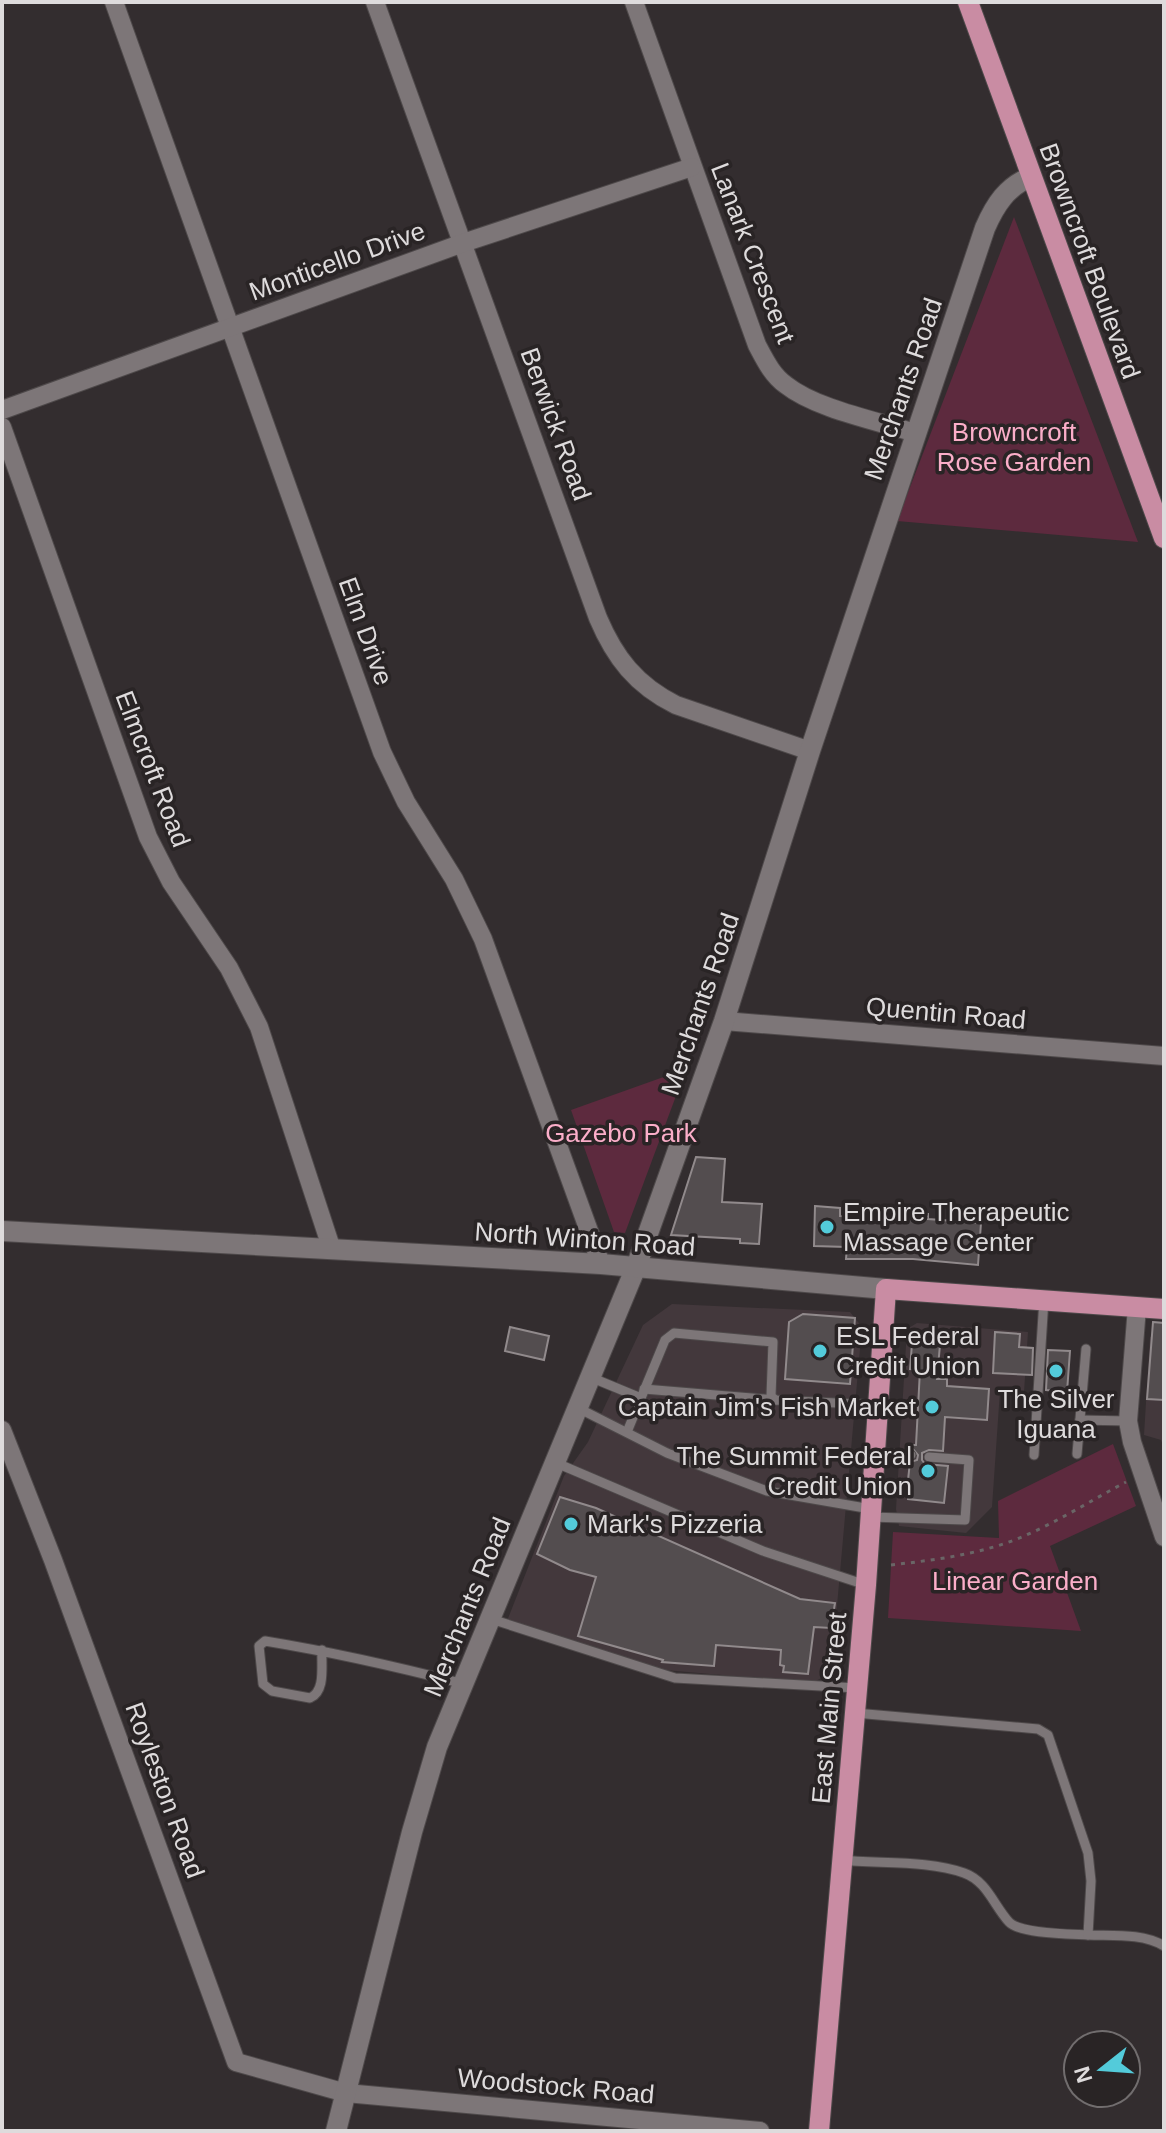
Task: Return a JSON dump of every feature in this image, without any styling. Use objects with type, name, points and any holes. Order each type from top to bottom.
[{"type":"main road","name":"Browncroft Boulevard","points":[[968,2],[1164,538]]},
{"type":"main road","name":"North Winton Road","points":[[886,1289],[1164,1309]]},
{"type":"main road","name":"East Main Street","points":[[819,2131],[866,1585],[886,1289]]},
{"type":"street","name":"Elm Drive","points":[[114,2],[382,752],[406,802],[454,879],[483,939],[601,1264]]},
{"type":"street","name":"Berwick Road","points":[[375,2],[598,618],[617,656],[634,678],[656,695],[676,705],[810,751]]},
{"type":"street","name":"Lanark Crescent","points":[[634,2],[757,345],[773,374],[785,385],[817,402],[915,433]]},
{"type":"street","name":"Monticello Drive","points":[[2,410],[463,243],[692,167]]},
{"type":"street","name":"Merchants Road","points":[[336,2131],[412,1832],[437,1747],[636,1267],[724,1021],[915,433],[990,218],[1008,191],[1031,177]]},
{"type":"street","name":"Elmcroft Road","points":[[2,427],[148,837],[171,882],[229,968],[259,1027],[332,1250]]},
{"type":"street","name":"Quentin Road","points":[[724,1021],[1164,1056]]},
{"type":"street","name":"North Winton Road","points":[[2,1231],[601,1264],[886,1289]]},
{"type":"street","points":[[1137,1307],[1128,1421],[1135,1453],[1164,1537]]},
{"type":"street","name":"Royleston Road","points":[[2,1430],[53,1560],[236,2062],[346,2093]]},
{"type":"street","name":"Woodstock Road","points":[[346,2093],[760,2131]]},
{"type":"lane","points":[[1034,1455],[1044,1299]]},
{"type":"lane","points":[[627,1432],[665,1340],[674,1333],[773,1342],[771,1396],[776,1400]]},
{"type":"lane","points":[[1077,1454],[1086,1349]]},
{"type":"lane","points":[[590,1377],[642,1394],[878,1405]]},
{"type":"lane","points":[[577,1407],[667,1453],[767,1491],[871,1513],[965,1520],[969,1460],[929,1457]]},
{"type":"lane","points":[[1080,1420],[1128,1421]]},
{"type":"lane","points":[[875,1452],[911,1455]]},
{"type":"lane","points":[[554,1462],[763,1551],[866,1585]]},
{"type":"lane","points":[[491,1619],[675,1678],[857,1688]]},
{"type":"lane","points":[[322,1650],[321,1691],[316,1696],[310,1698],[272,1691],[263,1684],[261,1643],[265,1641],[322,1650],[464,1684]]},
{"type":"lane","points":[[855,1713],[1038,1729],[1048,1735],[1088,1853],[1091,1881],[1088,1935]]},
{"type":"lane","points":[[841,1860],[939,1867],[967,1874],[993,1897],[1011,1924],[1023,1929],[1125,1936],[1157,1941],[1164,1946]]},
{"type":"path","points":[[891,1565],[954,1557],[1008,1542],[1132,1479]]},
{"type":"shaded area","points":[[672,1304],[850,1312],[862,1327],[831,1673],[812,1683],[665,1670],[507,1621],[564,1476],[588,1442],[643,1325]]},
{"type":"shaded area","points":[[917,1323],[1028,1332],[1024,1392],[1000,1391],[992,1507],[966,1533],[899,1526],[896,1509],[907,1329]]},
{"type":"shaded area","points":[[1164,1336],[1164,1448],[1161,1440],[1144,1435],[1150,1337]]},
{"type":"green space","name":"Browncroft Rose Garden","points":[[1014,217],[1138,542],[897,521]]},
{"type":"green space","name":"Gazebo Park","points":[[686,1069],[625,1233],[614,1232],[571,1110]]},
{"type":"green space","name":"Linear Garden","points":[[1113,1444],[1136,1506],[1050,1546],[1081,1631],[888,1618],[893,1532],[999,1538],[998,1501]]},
{"type":"building","points":[[696,1157],[725,1159],[722,1202],[762,1204],[759,1244],[740,1243],[740,1239],[671,1235]]},
{"type":"building","points":[[815,1206],[840,1208],[840,1216],[887,1218],[887,1211],[928,1214],[928,1219],[981,1223],[978,1265],[913,1259],[846,1259],[847,1247],[814,1246]]},
{"type":"building","name":"ESL Federal Credit Union","points":[[803,1314],[855,1318],[850,1384],[785,1379],[789,1322]]},
{"type":"building","points":[[1153,1322],[1164,1323],[1164,1400],[1147,1399]]},
{"type":"building","points":[[510,1327],[549,1336],[544,1360],[505,1351]]},
{"type":"building","points":[[913,1331],[941,1333],[937,1379],[947,1379],[947,1386],[989,1389],[987,1420],[945,1417],[943,1451],[922,1453],[925,1464],[948,1466],[944,1503],[908,1499],[908,1494],[900,1493],[902,1479],[908,1480],[910,1462],[917,1460],[918,1455],[912,1448],[916,1445],[920,1370],[910,1369]]},
{"type":"building","points":[[995,1332],[1020,1334],[1019,1347],[1033,1348],[1032,1375],[993,1373]]},
{"type":"building","name":"The Silver Iguana","points":[[1048,1350],[1070,1351],[1067,1392],[1046,1390]]},
{"type":"building","points":[[560,1497],[596,1508],[800,1599],[835,1603],[831,1628],[814,1627],[808,1674],[783,1672],[781,1650],[716,1645],[714,1666],[662,1662],[578,1636],[596,1577],[570,1570],[537,1554]]},
{"type":"place","name":"Empire Therapeutic Massage Center","points":[[827,1227]]},
{"type":"place","name":"ESL Federal Credit Union","points":[[820,1351]]},
{"type":"place","name":"The Silver Iguana","points":[[1056,1371]]},
{"type":"place","name":"Captain Jim's Fish Market","points":[[932,1407]]},
{"type":"place","name":"The Summit Federal Credit Union","points":[[928,1471]]},
{"type":"place","name":"Mark's Pizzeria","points":[[571,1524]]}]
